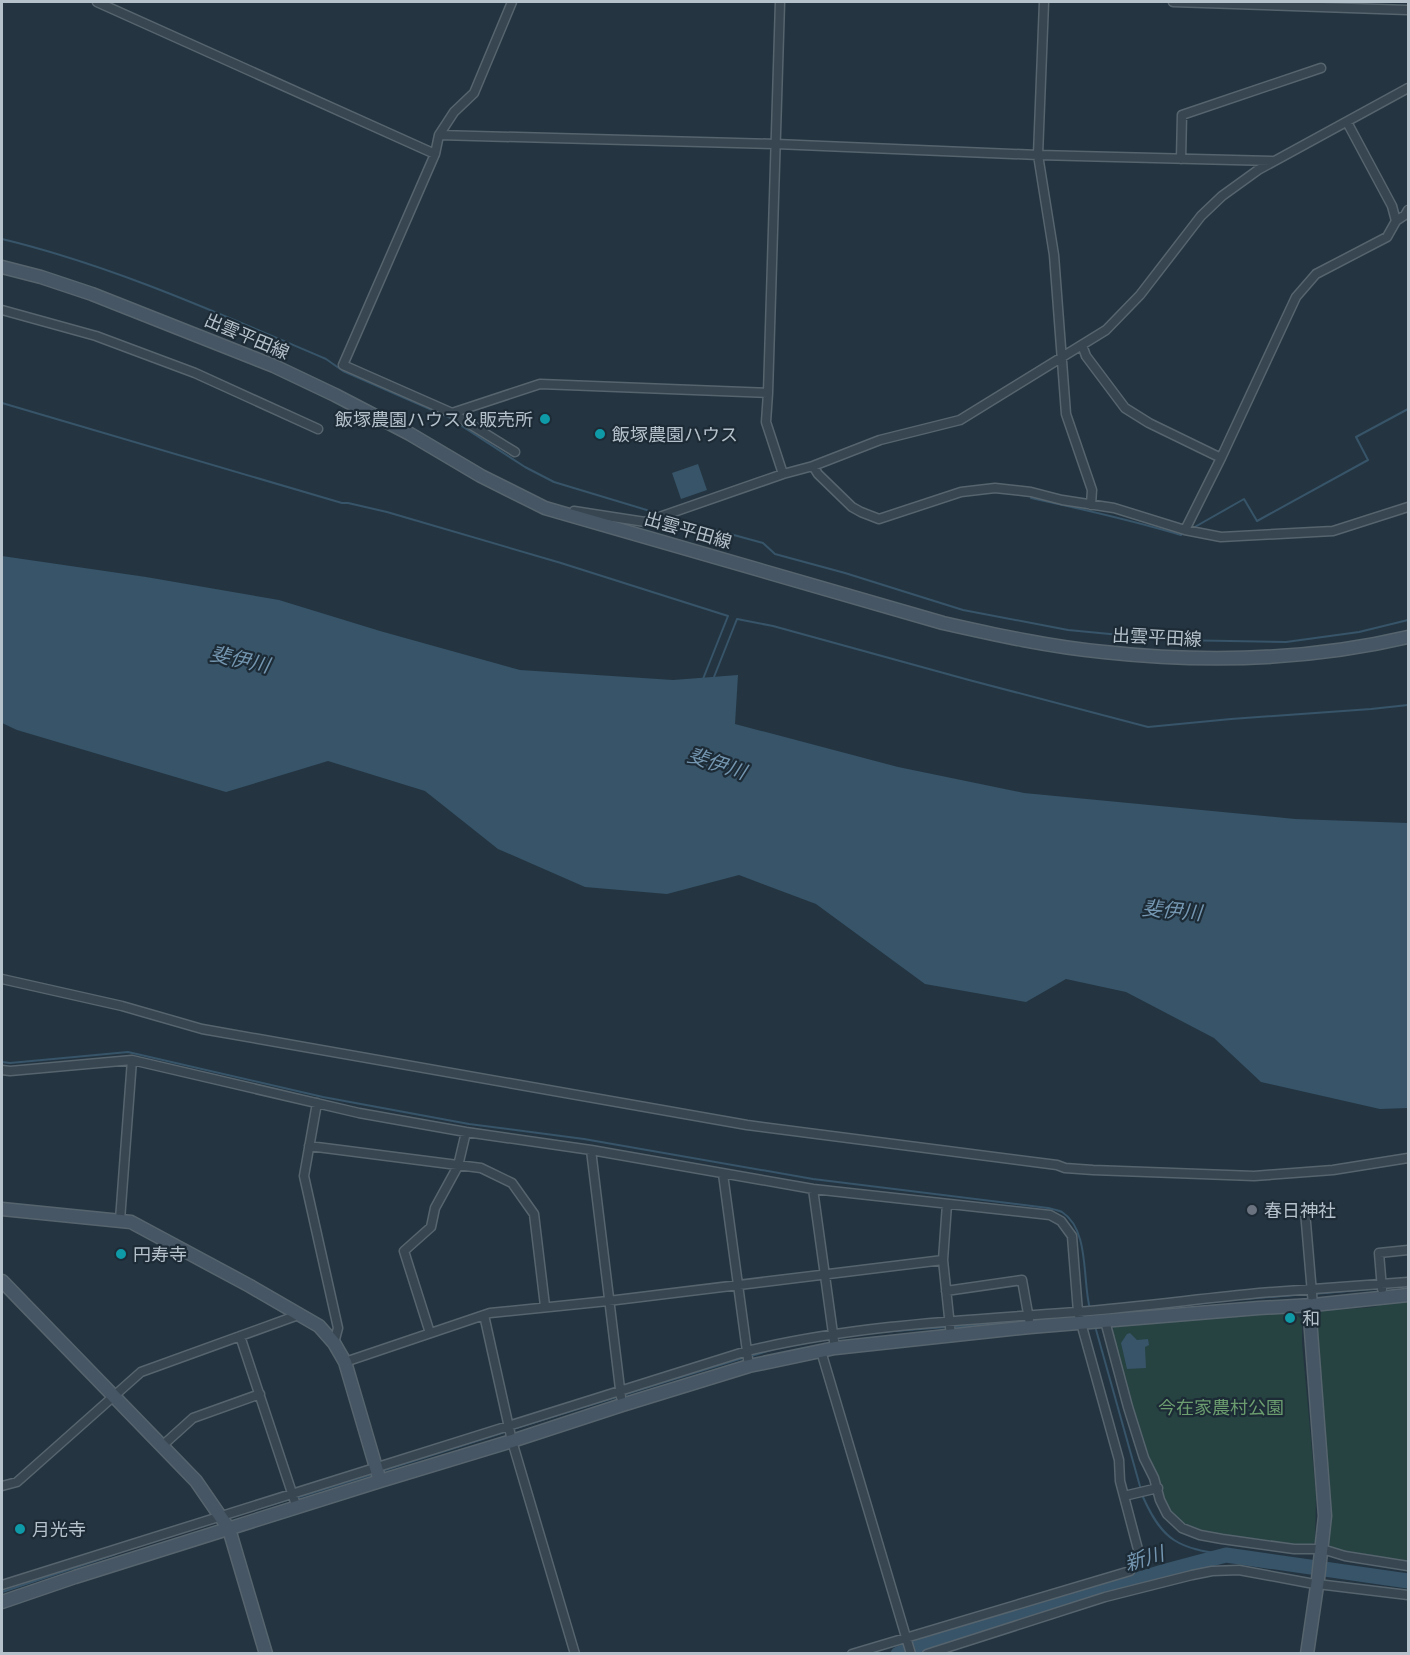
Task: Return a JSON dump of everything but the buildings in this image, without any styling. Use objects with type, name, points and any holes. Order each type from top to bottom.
[{"type":"street","points":[[97,2],[435,154]]},
{"type":"street","points":[[512,2],[474,93],[454,112],[439,135],[435,154],[343,365],[452,413],[515,452]]},
{"type":"street","points":[[780,2],[766,422],[783,474]]},
{"type":"street","points":[[1044,2],[1038,155],[1054,255],[1066,414],[1092,490],[1091,505]]},
{"type":"street","points":[[1173,2],[1408,10]]},
{"type":"street","points":[[1181,159],[1182,115],[1321,68]]},
{"type":"street","points":[[545,508],[556,507],[645,522],[783,474],[813,466],[880,440],[960,420],[1106,330],[1140,295],[1201,216],[1222,196],[1258,170],[1408,88]]},
{"type":"street","points":[[1347,122],[1392,206],[1396,221]]},
{"type":"street","points":[[439,135],[1274,161]]},
{"type":"street","points":[[1185,530],[1296,297],[1316,274],[1387,237],[1396,221],[1408,210]]},
{"type":"street","name":"出雲平田線","points":[[2,267],[92,294],[274,366],[410,434],[481,476],[545,508],[943,623],[993,634],[1103,652],[1156,656],[1240,657],[1312,654],[1371,645],[1408,636]]},
{"type":"street","points":[[2,310],[96,336],[195,373],[318,429]]},
{"type":"street","points":[[1082,345],[1086,356],[1125,408],[1149,423],[1221,458]]},
{"type":"street","points":[[452,413],[540,384],[768,393]]},
{"type":"street","points":[[813,466],[818,474],[852,507],[879,519],[961,492],[995,488],[1031,492],[1114,508],[1185,530],[1221,537],[1333,531],[1408,507]]},
{"type":"street","points":[[2,979],[122,1006],[212,1031],[747,1125],[1057,1165],[1065,1168],[1254,1176],[1333,1170],[1408,1158]]},
{"type":"street","points":[[120,1220],[132,1060]]},
{"type":"street","points":[[2,1070],[132,1060],[359,1113],[466,1132],[591,1150],[813,1189],[1050,1215],[1061,1221],[1072,1236],[1080,1317],[1119,1460],[1120,1481],[1127,1496],[1140,1557],[1130,1571],[908,1640],[852,1653]]},
{"type":"street","points":[[317,1103],[304,1176],[338,1328],[334,1342]]},
{"type":"street","points":[[430,1333],[404,1251],[431,1227],[435,1208],[458,1166],[466,1132]]},
{"type":"street","points":[[309,1146],[481,1168],[512,1183],[534,1214],[545,1306]]},
{"type":"street","points":[[591,1150],[621,1398]]},
{"type":"street","points":[[723,1174],[749,1366]]},
{"type":"street","points":[[813,1189],[835,1348]]},
{"type":"street","points":[[947,1204],[943,1260],[951,1336]]},
{"type":"street","points":[[2,1209],[131,1222],[319,1326],[334,1342],[345,1362],[380,1481]]},
{"type":"street","points":[[1305,1211],[1312,1290],[1311,1305],[1325,1516],[1307,1653]]},
{"type":"street","points":[[1382,1290],[1379,1253],[1408,1250]]},
{"type":"street","points":[[345,1362],[490,1313],[943,1260]]},
{"type":"street","points":[[946,1291],[1022,1280],[1029,1321]]},
{"type":"street","points":[[2,1281],[196,1481],[229,1529],[266,1653]]},
{"type":"street","points":[[2,1602],[75,1577],[512,1441],[747,1351],[786,1342],[833,1334],[950,1322],[1029,1321],[1168,1310],[1311,1305],[1408,1282]]},
{"type":"street","points":[[1080,1317],[1105,1321],[1257,1294],[1312,1290],[1382,1290],[1408,1295]]},
{"type":"street","points":[[1257,1294],[1259,1308]]},
{"type":"street","points":[[2,1486],[17,1482],[141,1372],[301,1314]]},
{"type":"street","points":[[484,1315],[512,1441],[575,1653]]},
{"type":"street","points":[[15,1598],[5,1584],[508,1426],[749,1366],[835,1348],[951,1336],[1029,1321]]},
{"type":"street","points":[[1105,1321],[1144,1458],[1167,1514],[1182,1528],[1200,1535],[1408,1566]]},
{"type":"street","points":[[240,1336],[297,1508]]},
{"type":"street","points":[[821,1351],[911,1653]]},
{"type":"street","points":[[162,1446],[193,1418],[260,1394]]},
{"type":"street","points":[[1127,1496],[1156,1488]]},
{"type":"street","points":[[249,1509],[252,1522]]},
{"type":"street","points":[[168,1533],[173,1547]]},
{"type":"street","points":[[89,1558],[93,1572]]},
{"type":"street","points":[[70,1564],[75,1577]]},
{"type":"street","points":[[927,1653],[1106,1597],[1212,1571],[1239,1570],[1408,1594]]},
{"type":"green space","points":[[1408,1301],[1408,1562],[1332,1548],[1328,1543],[1317,1353],[1320,1353],[1317,1331],[1319,1315],[1322,1311],[1374,1307],[1384,1303]]},
{"type":"green space","name":"今在家農村公園","points":[[1279,1312],[1297,1315],[1302,1320],[1302,1343],[1316,1495],[1315,1542],[1303,1546],[1279,1545],[1207,1534],[1182,1524],[1172,1514],[1159,1489],[1136,1422],[1111,1331],[1114,1325]]},
{"type":"water","points":[[698,464],[707,490],[681,499],[672,473]]},
{"type":"water","name":"斐伊川","points":[[2,556],[146,577],[279,600],[520,670],[673,680],[738,675],[735,724],[898,767],[1024,793],[1295,819],[1408,823],[1408,1108],[1380,1109],[1261,1082],[1214,1038],[1126,992],[1066,979],[1026,1002],[925,984],[816,904],[739,875],[667,894],[585,887],[498,849],[425,791],[328,761],[226,792],[17,730],[2,723]]},
{"type":"water","points":[[1130,1333],[1137,1340],[1148,1339],[1149,1345],[1145,1347],[1146,1368],[1127,1369],[1121,1343]]},
{"type":"waterway","points":[[2,239],[126,277],[246,325],[326,359],[343,371],[448,417],[525,467],[554,482],[660,514]]},
{"type":"waterway","points":[[2,403],[342,503],[387,512],[561,563],[728,616],[703,679]]},
{"type":"waterway","points":[[1193,528],[1244,499],[1257,521],[1368,460],[1356,437],[1408,409]]},
{"type":"waterway","points":[[1031,498],[1144,524],[1181,535],[1185,532]]},
{"type":"waterway","points":[[668,517],[763,543],[775,554],[963,610],[1068,630],[1173,640],[1286,642],[1359,632],[1408,620]]},
{"type":"waterway","points":[[714,677],[737,619],[773,626],[1148,727],[1408,705]]},
{"type":"waterway","points":[[2,1062],[128,1052],[323,1097],[469,1124],[584,1139],[813,1179],[1048,1208],[1062,1212],[1071,1220],[1077,1231],[1084,1256],[1090,1309]]},
{"type":"waterway","points":[[1314,1294],[1380,1288]]},
{"type":"waterway","points":[[1245,1299],[1308,1294]]},
{"type":"waterway","points":[[1102,1315],[1219,1301]]},
{"type":"waterway","points":[[953,1327],[1075,1317]]},
{"type":"waterway","points":[[1095,1326],[1143,1497],[1150,1512],[1174,1540],[1196,1549],[1226,1555]]},
{"type":"waterway","points":[[881,1332],[947,1327]]},
{"type":"waterway","points":[[751,1356],[771,1350]]},
{"type":"waterway","points":[[513,1429],[746,1357]]},
{"type":"waterway","points":[[382,1471],[508,1431]]},
{"type":"waterway","points":[[296,1498],[373,1474]]},
{"type":"waterway","points":[[261,1508],[290,1499]]},
{"type":"waterway","points":[[2,1592],[116,1554]]},
{"type":"waterway","name":"新川","points":[[898,1654],[1166,1571],[1226,1555],[1408,1581]]},
{"type":"place","name":"飯塚農園ハウス＆販売所","points":[[545,419]]},
{"type":"place","name":"飯塚農園ハウス","points":[[600,434]]},
{"type":"place","name":"春日神社","points":[[1252,1210]]},
{"type":"place","name":"円寿寺","points":[[121,1254]]},
{"type":"place","name":"和","points":[[1290,1318]]},
{"type":"place","name":"月光寺","points":[[20,1529]]}]
